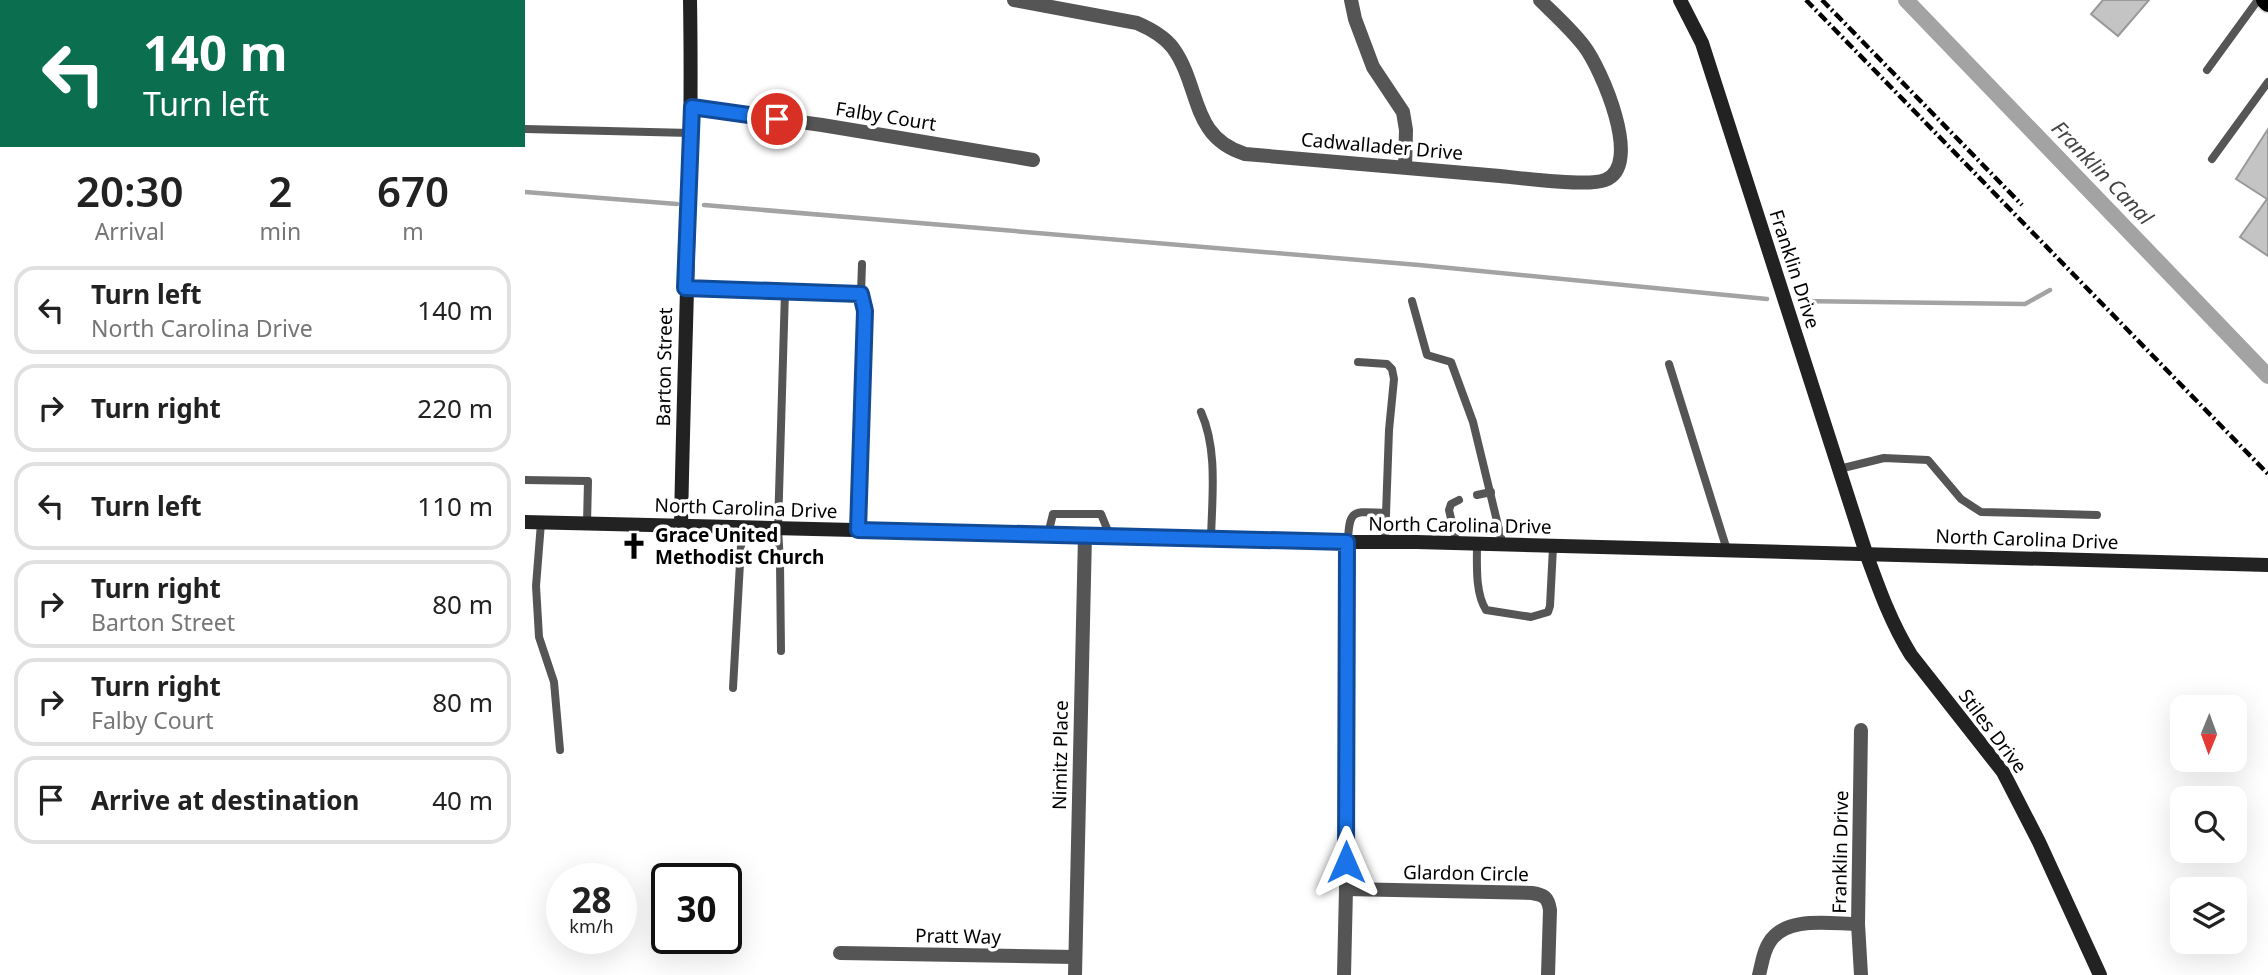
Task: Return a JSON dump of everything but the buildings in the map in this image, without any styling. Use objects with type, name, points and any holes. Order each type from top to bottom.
[{"type":"main road","name":"Barton Street","points":[[681,525],[685,288],[692,107],[690,0]]},
{"type":"main road","name":"Franklin Drive","points":[[1680,0],[1702,43],[1866,553]]},
{"type":"main road","name":"North Carolina Drive","points":[[525,522],[2268,565]]},
{"type":"main road","name":"Stiles Drive","points":[[1866,553],[1885,606],[1900,637],[1929,679],[1996,762],[2013,789],[2100,975]]},
{"type":"street","name":"Cadwallader Drive","points":[[1014,0],[1137,23],[1152,30],[1165,40],[1181,62],[1208,129],[1219,141],[1245,154],[1592,183],[1605,181],[1613,176],[1619,167],[1622,147],[1620,131],[1597,67],[1584,47],[1540,0]]},
{"type":"street","points":[[1350,0],[1373,67],[1403,112],[1406,130],[1405,167]]},
{"type":"street","name":"Falby Court","points":[[692,107],[822,125],[1033,160]]},
{"type":"street","name":"Nimitz Place","points":[[1075,975],[1085,535]]},
{"type":"street","points":[[1344,975],[1347,542]]},
{"type":"street","name":"Franklin Drive","points":[[1861,730],[1858,924],[1861,975]]},
{"type":"street","name":"Glardon Circle","points":[[1346,889],[1532,892],[1543,895],[1549,901],[1550,910],[1548,975]]},
{"type":"street","points":[[1759,975],[1768,944],[1779,932],[1795,925],[1858,924]]},
{"type":"street","name":"Pratt Way","points":[[840,953],[1075,957]]},
{"type":"lane","points":[[2207,70],[2258,0]]},
{"type":"lane","points":[[2213,159],[2268,82]]},
{"type":"lane","points":[[525,129],[691,133]]},
{"type":"lane","points":[[858,530],[865,311],[861,294],[862,264]]},
{"type":"lane","points":[[685,288],[861,294]]},
{"type":"lane","points":[[781,651],[778,528],[785,291]]},
{"type":"lane","points":[[1412,301],[1427,355],[1451,362],[1473,422],[1503,546]]},
{"type":"lane","points":[[1358,362],[1387,364],[1392,369],[1394,379],[1389,430],[1385,542]]},
{"type":"lane","points":[[1669,364],[1727,550]]},
{"type":"lane","points":[[1201,412],[1208,428],[1211,450],[1211,538]]},
{"type":"lane","points":[[1839,469],[1884,458],[1928,460],[1961,499],[1981,512],[2097,515]]},
{"type":"lane","points":[[525,480],[588,481],[587,523]]},
{"type":"lane","points":[[1477,495],[1491,492]]},
{"type":"lane","points":[[1457,544],[1450,510],[1451,504],[1459,500]]},
{"type":"lane","points":[[1048,534],[1053,514],[1077,513],[1101,514],[1110,536]]},
{"type":"lane","points":[[1347,542],[1348,521],[1353,514],[1386,513]]},
{"type":"lane","points":[[541,523],[536,586],[539,637],[554,682],[560,750]]},
{"type":"lane","points":[[733,688],[743,527]]},
{"type":"lane","points":[[1477,544],[1482,605],[1486,610],[1531,617],[1548,612],[1550,606],[1553,547]]},
{"type":"waterway","name":"Franklin Canal","points":[[1906,0],[2268,376]]},
{"type":"waterway","points":[[525,192],[677,204]]},
{"type":"waterway","points":[[704,205],[1419,265],[1767,299]]},
{"type":"waterway","points":[[1799,301],[2025,304],[2050,290]]},
{"type":"railway","points":[[1806,0],[2268,474]]},
{"type":"railway","points":[[1822,0],[2022,205]]},
{"type":"place","name":"Grace United Methodist Church","points":[[634,546]]},
{"type":"route","points":[[777,119],[692,107],[685,288],[861,294],[865,311],[858,530],[1347,542],[1346,862]]}]
